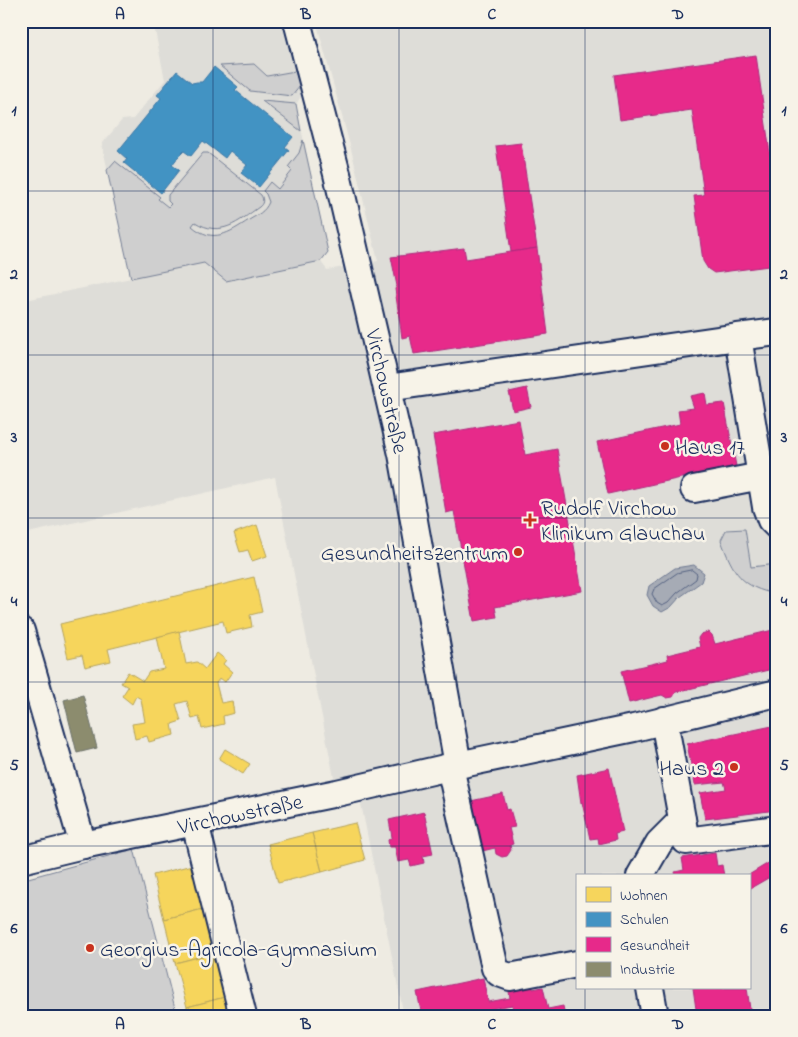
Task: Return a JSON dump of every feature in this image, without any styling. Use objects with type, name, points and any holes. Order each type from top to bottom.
[{"type":"street","name":"Virchowstraße","points":[[298,21],[337,174],[402,454],[454,766]]},
{"type":"street","points":[[387,388],[777,332]]},
{"type":"street","points":[[738,337],[766,507],[771,520],[777,526]]},
{"type":"street","points":[[694,489],[761,476]]},
{"type":"street","points":[[21,631],[83,845]]},
{"type":"street","name":"Virchowstraße","points":[[21,860],[83,845],[351,790],[777,693]]},
{"type":"street","points":[[664,720],[686,841],[777,830]]},
{"type":"street","points":[[454,766],[495,968],[500,973],[510,976],[576,964]]},
{"type":"street","points":[[641,874],[659,843],[682,820]]},
{"type":"street","points":[[195,823],[243,1016]]},
{"type":"street","points":[[650,990],[655,1016]]},
{"type":"shaded area","name":"Rudolf Virchow Klinikum Glauchau","points":[[153,21],[281,21],[302,94],[296,105],[328,252],[321,262],[327,270],[378,261],[351,149],[316,21],[777,21],[777,1016],[404,1016],[358,789],[337,793],[275,477],[28,533],[21,506],[21,301],[131,278],[102,144],[122,120],[133,119],[165,80]]},
{"type":"shaded area","points":[[254,64],[267,76],[295,71],[300,86],[292,96],[250,91],[220,66]]},
{"type":"shaded area","points":[[262,101],[296,104],[301,131]]},
{"type":"shaded area","points":[[303,140],[328,252],[321,261],[226,281],[204,263],[131,278],[107,170],[115,161],[160,197],[158,199],[168,207],[171,204],[168,201],[168,195],[203,153],[208,153],[261,195],[263,200],[259,207],[229,226],[213,229],[195,222],[192,226],[207,234],[221,235],[258,215],[265,208],[269,202],[263,191],[270,182],[278,189],[292,171],[288,167],[299,153]]},
{"type":"shaded area","points":[[745,529],[751,567],[777,564],[777,594],[755,588],[734,570],[721,540],[726,530]]},
{"type":"shaded area","name":"Georgius-Agricola-Gymnasium","points":[[134,849],[177,1016],[21,1016],[21,880]]},
{"type":"water","points":[[694,565],[704,573],[701,582],[680,597],[671,607],[662,612],[653,606],[647,595],[649,586],[675,568]]},
{"type":"building: Wohnen","points":[[257,525],[267,556],[252,561],[248,550],[240,552],[234,533]]},
{"type":"building: Wohnen","points":[[254,577],[262,612],[250,615],[252,627],[226,633],[223,621],[108,649],[111,661],[85,667],[82,655],[68,658],[60,624]]},
{"type":"building: Wohnen","points":[[179,631],[186,664],[197,662],[205,669],[217,653],[226,660],[223,664],[232,672],[225,682],[220,678],[216,683],[221,703],[232,701],[234,713],[223,716],[224,724],[202,729],[199,717],[192,719],[187,701],[176,704],[181,721],[172,724],[174,735],[149,742],[147,736],[135,739],[132,724],[145,722],[141,699],[136,696],[132,704],[122,696],[128,687],[121,683],[128,672],[143,681],[149,672],[164,669],[157,637]]},
{"type":"building: Wohnen","points":[[225,749],[250,764],[243,774],[219,759]]},
{"type":"building: Wohnen","points":[[355,823],[365,860],[322,872],[312,833]]},
{"type":"building: Wohnen","points":[[312,833],[322,872],[278,883],[268,844]]},
{"type":"building: Wohnen","points":[[192,865],[203,909],[164,919],[153,875]]},
{"type":"building: Wohnen","points":[[203,909],[214,953],[175,963],[164,919]]},
{"type":"building: Wohnen","points":[[214,953],[225,997],[187,1007],[175,963]]},
{"type":"building: Wohnen","points":[[225,997],[230,1016],[189,1016],[187,1007]]},
{"type":"building: Schulen","points":[[214,67],[238,87],[235,90],[293,137],[285,147],[289,150],[259,187],[241,173],[247,165],[230,151],[225,158],[203,141],[191,156],[184,151],[178,157],[172,165],[179,170],[161,193],[124,163],[127,159],[118,151],[161,98],[157,95],[177,71],[192,83],[202,82]]},
{"type":"building: Gesundheit","points":[[756,55],[777,202],[777,265],[714,273],[708,269],[703,261],[694,196],[704,195],[692,110],[620,120],[614,75]]},
{"type":"building: Gesundheit","points":[[521,143],[537,248],[511,252],[496,146]]},
{"type":"building: Gesundheit","points":[[464,248],[466,259],[537,248],[548,334],[414,354],[410,336],[402,338],[395,289],[397,286],[391,257]]},
{"type":"building: Gesundheit","points":[[527,388],[531,407],[513,411],[509,392]]},
{"type":"building: Gesundheit","name":"Haus 17","points":[[705,393],[707,405],[724,403],[736,466],[608,494],[597,442],[680,424],[678,410],[694,408],[690,396]]},
{"type":"building: Gesundheit","name":"Gesundheitszentrum","points":[[519,420],[525,455],[557,449],[582,591],[495,607],[497,617],[474,621],[454,511],[446,513],[433,435]]},
{"type":"building: Gesundheit","points":[[777,629],[777,668],[676,692],[673,697],[667,698],[662,695],[629,703],[621,671],[668,660],[667,655],[700,647],[698,638],[701,634],[708,632],[712,635],[715,644]]},
{"type":"building: Gesundheit","name":"Haus 2","points":[[777,725],[777,810],[705,819],[700,793],[726,789],[724,782],[695,785],[687,744]]},
{"type":"building: Gesundheit","points":[[609,768],[623,832],[615,834],[616,840],[599,844],[598,838],[590,839],[581,803],[577,775]]},
{"type":"building: Gesundheit","points":[[503,794],[507,810],[510,809],[515,827],[509,828],[513,844],[510,845],[511,850],[507,856],[502,857],[496,854],[495,848],[478,852],[466,802]]},
{"type":"building: Gesundheit","points":[[424,812],[433,854],[423,856],[424,863],[411,866],[409,860],[398,862],[395,847],[389,847],[388,840],[392,837],[389,820]]},
{"type":"building: Gesundheit","points":[[715,853],[717,866],[722,865],[724,874],[676,874],[675,872],[684,870],[682,858]]},
{"type":"building: Gesundheit","points":[[775,859],[777,873],[750,888],[750,874]]},
{"type":"building: Gesundheit","points":[[483,978],[488,1002],[510,998],[508,985],[531,978],[533,989],[543,987],[548,1009],[563,1006],[565,1016],[511,1016],[514,1015],[512,1005],[490,1009],[491,1016],[422,1016],[417,992]]},
{"type":"building: Gesundheit","points":[[693,990],[747,990],[751,1016],[697,1016]]},
{"type":"building: Industrie","points":[[83,695],[97,748],[77,753],[64,700]]},
{"type":"place","name":"Haus 17","points":[[665,446]]},
{"type":"place","name":"Rudolf Virchow Klinikum Glauchau","points":[[530,520]]},
{"type":"place","name":"Gesundheitszentrum","points":[[518,552]]},
{"type":"place","name":"Haus 2","points":[[734,767]]},
{"type":"place","name":"Georgius-Agricola-Gymnasium","points":[[90,948]]}]
